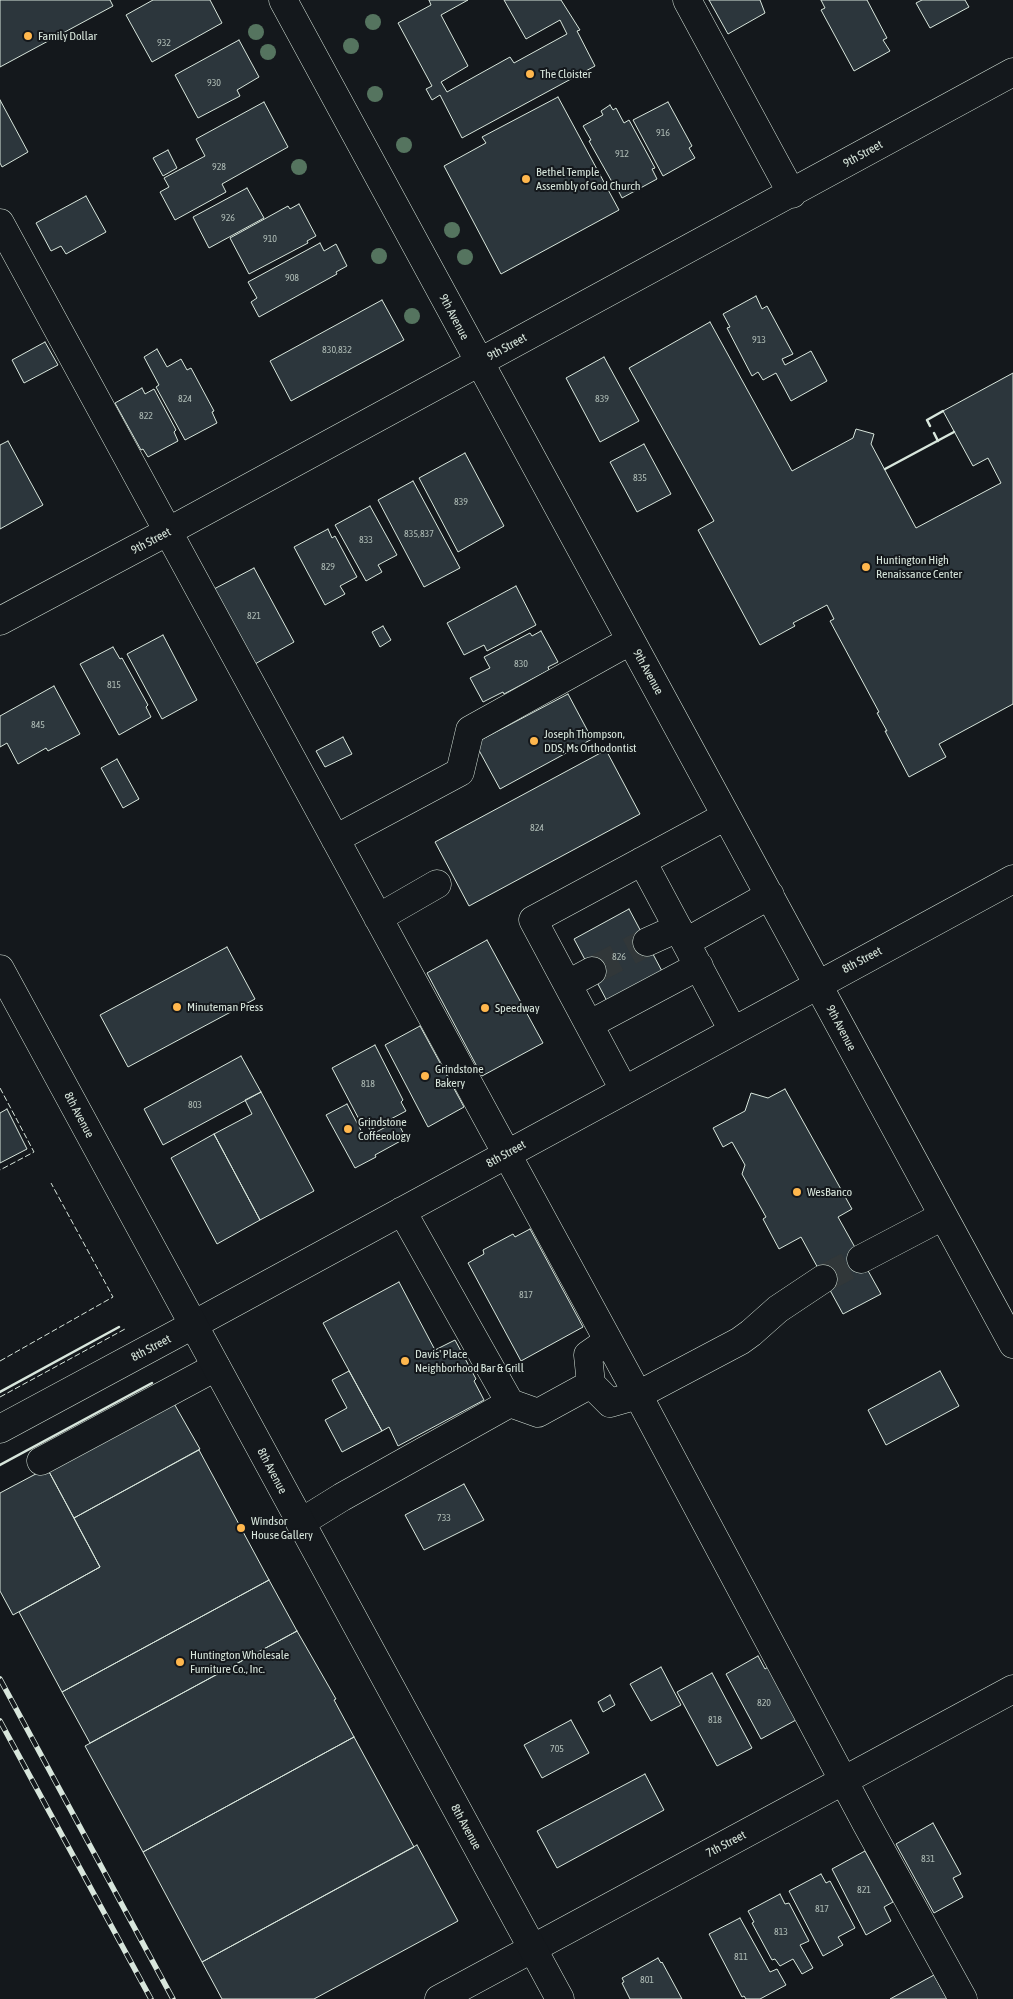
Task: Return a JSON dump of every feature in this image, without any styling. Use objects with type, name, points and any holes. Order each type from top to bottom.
[{"type":"street","name":"9th Avenue","points":[[283,0],[478,363],[770,895],[1013,1344]]},
{"type":"street","points":[[687,0],[792,194]]},
{"type":"street","name":"9th Street","points":[[0,621],[792,194],[1013,72]]},
{"type":"street","points":[[0,223],[638,1394],[844,1781],[963,1999]]},
{"type":"street","points":[[335,839],[460,772],[470,730],[630,640]]},
{"type":"street","points":[[624,1090],[533,920],[726,816]]},
{"type":"street","points":[[642,861],[733,1031]]},
{"type":"street","name":"8th Street","points":[[0,1429],[193,1326],[1013,879]]},
{"type":"street","points":[[378,918],[438,884]]},
{"type":"street","points":[[647,942],[682,935],[770,895]]},
{"type":"street","points":[[590,1024],[699,966]]},
{"type":"street","name":"8th Avenue","points":[[0,969],[560,1999]]},
{"type":"street","points":[[568,984],[592,971]]},
{"type":"street","points":[[402,1211],[510,1403],[538,1412],[591,1384]]},
{"type":"street","points":[[861,1259],[943,1216]]},
{"type":"street","points":[[608,1341],[588,1355],[591,1384],[610,1402],[638,1394],[740,1341],[778,1309],[824,1278]]},
{"type":"street","points":[[41,1461],[216,1367]]},
{"type":"street","points":[[300,1523],[342,1497],[510,1403]]},
{"type":"street","name":"7th Street","points":[[439,1999],[1013,1689]]},
{"type":"building","name":"Family Dollar","points":[[0,0],[110,0],[113,6],[0,67]]},
{"type":"building","points":[[153,0],[210,0],[222,23],[152,62],[126,15]]},
{"type":"building","name":"The Cloister","points":[[429,0],[468,0],[441,15],[468,66],[441,82],[447,92],[510,57],[514,63],[567,34],[560,20],[526,39],[504,0],[561,0],[580,30],[577,31],[595,66],[462,138],[440,95],[432,100],[426,89],[432,86],[398,23],[431,5]]},
{"type":"building","points":[[709,0],[760,0],[765,13],[728,34]]},
{"type":"building","points":[[821,0],[867,0],[887,38],[883,40],[890,51],[854,71],[821,10],[825,8]]},
{"type":"building","points":[[922,0],[965,0],[969,7],[930,28],[916,3]]},
{"type":"building","points":[[239,40],[259,77],[237,90],[240,96],[198,118],[175,75]]},
{"type":"building","name":"Bethel Temple Assembly of God Church","points":[[558,97],[619,210],[501,274],[444,166],[486,143],[482,137]]},
{"type":"building","points":[[0,100],[28,152],[2,167],[0,163]]},
{"type":"building","points":[[264,102],[288,147],[222,184],[226,192],[175,220],[160,192],[169,187],[164,178],[205,156],[196,139]]},
{"type":"building","points":[[668,102],[692,146],[689,148],[695,158],[663,176],[633,120]]},
{"type":"building","points":[[610,105],[613,110],[616,108],[624,123],[629,120],[655,168],[652,169],[657,179],[622,198],[589,141],[591,140],[583,126],[603,115],[601,111]]},
{"type":"building","points":[[168,150],[177,168],[163,176],[153,158]]},
{"type":"building","points":[[247,188],[264,218],[209,248],[193,217]]},
{"type":"building","points":[[86,196],[106,232],[66,254],[61,246],[51,251],[36,223]]},
{"type":"building","points":[[299,204],[316,236],[307,241],[308,243],[249,274],[230,238],[288,206],[290,209]]},
{"type":"building","points":[[320,243],[324,251],[336,244],[347,266],[336,272],[337,274],[259,317],[251,302],[257,298],[248,282]]},
{"type":"building","points":[[756,296],[762,309],[767,306],[793,354],[782,359],[785,365],[811,351],[827,381],[791,401],[776,373],[763,380],[758,372],[752,376],[727,328],[730,327],[723,314]]},
{"type":"building","points":[[382,300],[404,340],[291,401],[270,361]]},
{"type":"building","name":"Huntington High Renaissance Center","points":[[710,322],[792,471],[853,438],[856,429],[874,434],[871,444],[916,528],[1001,483],[988,458],[973,466],[943,411],[1013,373],[1013,704],[939,744],[946,757],[909,777],[885,731],[887,731],[877,713],[879,712],[830,621],[834,619],[827,605],[793,623],[795,626],[760,645],[698,530],[714,521],[629,368]]},
{"type":"building","points":[[45,342],[58,365],[24,383],[12,360]]},
{"type":"building","points":[[157,349],[167,367],[181,359],[187,370],[191,368],[214,411],[212,412],[217,423],[185,440],[156,387],[159,385],[144,357]]},
{"type":"building","points":[[604,357],[639,421],[600,442],[566,378]]},
{"type":"building","points":[[142,388],[145,394],[154,389],[176,430],[174,432],[178,441],[148,457],[143,449],[141,450],[115,403]]},
{"type":"building","points":[[8,441],[43,505],[0,529],[0,445]]},
{"type":"building","points":[[644,444],[671,494],[637,512],[610,462]]},
{"type":"building","points":[[465,453],[504,526],[458,552],[419,478]]},
{"type":"building","points":[[413,481],[460,568],[424,587],[378,500]]},
{"type":"building","points":[[370,506],[397,555],[378,565],[382,572],[366,581],[335,525]]},
{"type":"building","points":[[328,529],[332,538],[335,536],[357,577],[340,586],[345,594],[325,605],[294,547]]},
{"type":"building","points":[[254,568],[294,642],[255,664],[214,589]]},
{"type":"building","points":[[516,586],[536,625],[487,651],[484,645],[464,655],[447,623]]},
{"type":"building","points":[[383,626],[391,640],[380,647],[372,632]]},
{"type":"building","points":[[541,631],[558,662],[548,667],[549,670],[504,694],[503,692],[483,702],[470,678],[490,668],[484,657],[530,633],[532,636]]},
{"type":"building","points":[[163,635],[197,700],[162,719],[127,654]]},
{"type":"building","points":[[113,647],[120,659],[122,658],[148,705],[146,707],[151,717],[119,735],[80,664]]},
{"type":"building","points":[[54,686],[80,734],[48,751],[46,748],[18,764],[7,743],[0,747],[0,716]]},
{"type":"building","name":"Joseph Thompson, DDS, Ms Orthodontist","points":[[568,694],[592,739],[500,789],[475,743]]},
{"type":"building","points":[[343,737],[352,754],[325,767],[316,751]]},
{"type":"building","points":[[606,750],[640,814],[469,906],[435,842]]},
{"type":"building","points":[[117,759],[139,799],[123,808],[101,768]]},
{"type":"building","points":[[629,909],[663,973],[608,1003],[574,939]]},
{"type":"building","name":"Speedway","points":[[487,940],[543,1043],[482,1076],[427,973]]},
{"type":"building","name":"Minuteman Press","points":[[227,947],[255,999],[128,1067],[100,1015]]},
{"type":"building","name":"Grindstone Bakery","points":[[420,1026],[464,1107],[428,1127],[385,1045]]},
{"type":"building","points":[[375,1045],[403,1100],[401,1102],[406,1111],[370,1130],[365,1121],[361,1123],[332,1068]]},
{"type":"building","points":[[241,1056],[261,1092],[163,1145],[144,1109]]},
{"type":"building","name":"WesBanco","points":[[785,1089],[852,1209],[838,1217],[881,1294],[843,1314],[801,1237],[779,1249],[763,1219],[766,1217],[742,1174],[745,1165],[732,1142],[723,1147],[713,1128],[745,1111],[751,1093],[768,1098]]},
{"type":"building","points":[[261,1092],[314,1191],[260,1220],[214,1134],[252,1114],[245,1100]]},
{"type":"building","name":"Grindstone Coffeeology","points":[[347,1104],[365,1138],[397,1121],[406,1138],[355,1168],[326,1115]]},
{"type":"building","points":[[7,1109],[27,1149],[0,1163],[0,1113]]},
{"type":"building","points":[[214,1134],[260,1220],[217,1244],[171,1158]]},
{"type":"building","points":[[530,1229],[583,1327],[521,1361],[468,1263],[484,1254],[483,1250],[513,1234],[515,1237]]},
{"type":"building","name":"Davis' Place Neighborhood Bar & Grill","points":[[399,1282],[435,1350],[455,1340],[476,1379],[474,1381],[484,1400],[398,1446],[389,1427],[382,1431],[323,1323]]},
{"type":"building","points":[[349,1371],[382,1431],[342,1452],[325,1420],[347,1408],[332,1380]]},
{"type":"building","points":[[940,1371],[959,1406],[886,1445],[868,1410]]},
{"type":"building","points":[[172,1400],[200,1449],[74,1518],[47,1468]]},
{"type":"building","points":[[199,1450],[269,1580],[62,1692],[19,1612],[100,1567],[74,1518]]},
{"type":"building","points":[[47,1468],[100,1567],[13,1615],[0,1591],[0,1493]]},
{"type":"building","points":[[464,1484],[484,1520],[424,1550],[405,1515]]},
{"type":"building","name":"Huntington Wholesale Furniture Co., Inc.","points":[[269,1580],[297,1631],[90,1743],[62,1692]]},
{"type":"building","points":[[297,1631],[336,1699],[334,1700],[354,1737],[143,1852],[85,1746]]},
{"type":"building","points":[[758,1656],[765,1669],[768,1667],[796,1720],[761,1739],[726,1674]]},
{"type":"building","points":[[661,1667],[681,1705],[651,1721],[630,1684]]},
{"type":"building","points":[[712,1673],[752,1748],[717,1766],[677,1692]]},
{"type":"building","points":[[610,1695],[615,1705],[603,1712],[598,1702]]},
{"type":"building","points":[[571,1720],[589,1753],[542,1778],[524,1745]]},
{"type":"building","points":[[354,1737],[414,1847],[202,1962],[143,1852]]},
{"type":"building","points":[[645,1774],[664,1810],[557,1868],[537,1831]]},
{"type":"building","points":[[933,1823],[961,1874],[953,1878],[963,1897],[934,1913],[896,1844]]},
{"type":"building","points":[[417,1845],[458,1921],[314,1999],[222,1999],[202,1962]]},
{"type":"building","points":[[865,1851],[893,1902],[884,1907],[891,1921],[866,1935],[832,1869]]},
{"type":"building","points":[[821,1874],[826,1883],[830,1881],[855,1928],[838,1937],[843,1945],[823,1956],[789,1891]]},
{"type":"building","points":[[780,1894],[785,1904],[789,1903],[809,1941],[800,1945],[813,1968],[802,1974],[793,1959],[780,1966],[775,1959],[772,1960],[752,1923],[754,1922],[748,1911]]},
{"type":"building","points":[[740,1918],[770,1972],[777,1969],[786,1985],[760,1999],[746,1999],[744,1996],[742,1997],[709,1934]]},
{"type":"building","points":[[658,1958],[682,1999],[630,1999],[622,1983],[624,1982],[622,1978]]},
{"type":"building","points":[[934,1975],[947,1999],[890,1999]]},
{"type":"tunnel","points":[[592,971],[647,942]]},
{"type":"tunnel","points":[[823,1279],[861,1259]]},
{"type":"railway","points":[[0,1679],[173,1999]]},
{"type":"railway","points":[[0,1721],[151,1999]]},
{"type":"fence","points":[[0,1088],[34,1152],[0,1170]]},
{"type":"fence","points":[[0,1361],[113,1297],[51,1183]]},
{"type":"fence","points":[[0,1397],[125,1329]]},
{"type":"wall","points":[[930,426],[927,420],[943,411]]},
{"type":"wall","points":[[885,469],[954,432]]},
{"type":"wall","points":[[934,433],[938,441]]},
{"type":"wall","points":[[0,1392],[119,1327]]},
{"type":"wall","points":[[0,1465],[152,1383]]},
{"type":"place","name":"Family Dollar","points":[[28,36]]},
{"type":"place","name":"The Cloister","points":[[530,74]]},
{"type":"place","name":"Bethel Temple Assembly of God Church","points":[[526,179]]},
{"type":"place","name":"Huntington High Renaissance Center","points":[[866,567]]},
{"type":"place","name":"Joseph Thompson, DDS, Ms Orthodontist","points":[[534,741]]},
{"type":"place","name":"Minuteman Press","points":[[177,1007]]},
{"type":"place","name":"Speedway","points":[[485,1008]]},
{"type":"place","name":"Grindstone Bakery","points":[[425,1076]]},
{"type":"place","name":"Grindstone Coffeeology","points":[[348,1129]]},
{"type":"place","name":"WesBanco","points":[[797,1192]]},
{"type":"place","name":"Davis' Place Neighborhood Bar & Grill","points":[[405,1361]]},
{"type":"place","name":"Windsor House Gallery","points":[[241,1528]]},
{"type":"place","name":"Huntington Wholesale Furniture Co., Inc.","points":[[180,1662]]}]
